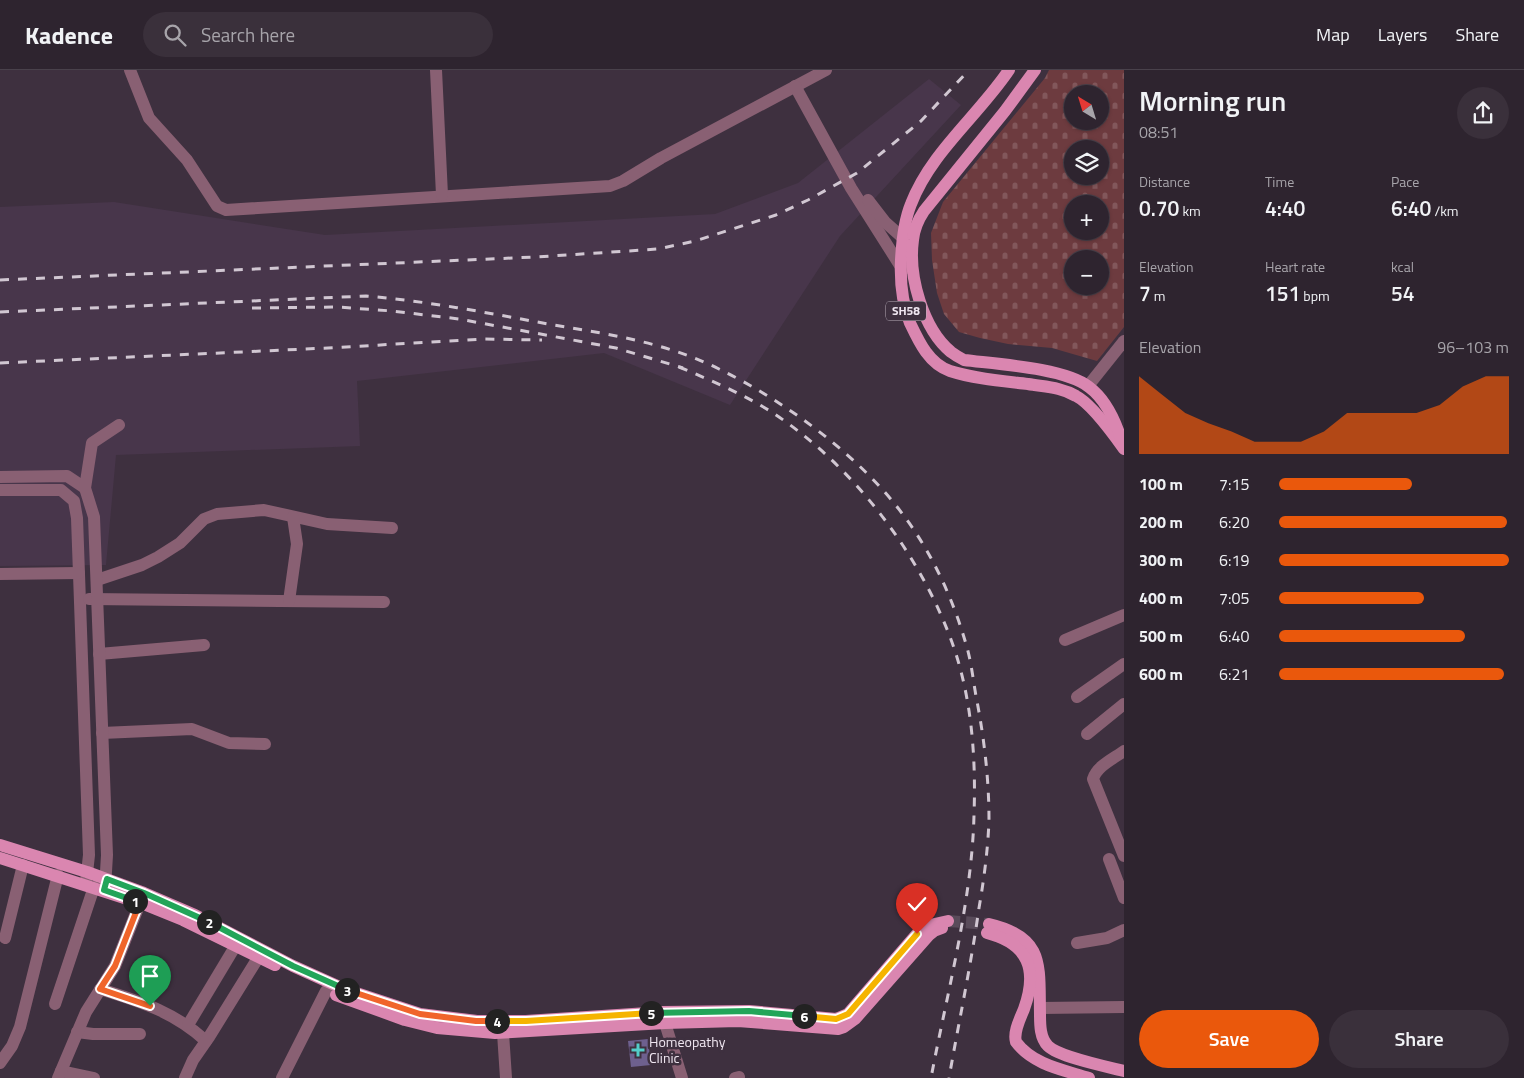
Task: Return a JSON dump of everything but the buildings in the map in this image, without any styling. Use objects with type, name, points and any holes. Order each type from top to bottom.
[{"type":"main road","name":"SH58","points":[[1009,70],[924,177],[908,211],[903,238],[901,267],[904,303],[924,351],[939,366],[969,375],[1054,388],[1068,392],[1086,403],[1124,448]]},
{"type":"main road","name":"SH58","points":[[1035,70],[917,222],[913,239],[912,262],[916,289],[929,325],[939,340],[952,353],[964,360],[1058,373],[1075,378],[1088,386],[1106,406],[1118,430],[1124,448]]},
{"type":"main road","points":[[0,845],[96,883],[183,920],[326,991],[405,1020],[437,1028],[503,1033],[665,1023],[738,1021],[838,1029],[844,1027],[855,1018],[929,935],[948,924],[930,924],[917,934],[848,1014],[836,1019],[757,1011],[730,1011],[663,1012],[526,1021],[476,1021],[420,1014],[344,989],[293,966],[195,915],[96,883],[58,875],[0,858]]},
{"type":"main road","points":[[1089,1078],[1048,1066],[1016,1042],[1016,1033],[1029,990],[1030,974],[1028,964],[1024,955],[1010,941],[988,928],[1006,928],[1014,932],[1022,937],[1034,952],[1037,960],[1042,1036],[1049,1047],[1058,1053],[1124,1071]]},
{"type":"street","points":[[130,70],[150,118],[187,160],[217,206],[221,209],[603,187],[617,184],[826,70]]},
{"type":"street","points":[[436,70],[442,195]]},
{"type":"street","points":[[798,84],[861,189],[885,222],[903,238]]},
{"type":"street","points":[[798,84],[851,188],[901,267],[914,276]]},
{"type":"street","points":[[1088,386],[1124,341]]},
{"type":"street","points":[[55,1004],[96,883],[102,733],[101,695],[94,517],[85,488],[92,443],[119,425]]},
{"type":"street","points":[[0,477],[67,476],[85,488]]},
{"type":"street","points":[[74,501],[85,488]]},
{"type":"street","points":[[0,490],[60,490],[74,501],[77,518],[89,855],[96,883]]},
{"type":"street","points":[[97,580],[142,565],[158,557],[180,543],[204,519],[216,514],[264,510],[327,524],[392,528]]},
{"type":"street","points":[[289,601],[297,544],[293,517]]},
{"type":"street","points":[[0,574],[79,573]]},
{"type":"street","points":[[80,600],[384,602]]},
{"type":"street","points":[[1065,640],[1124,615]]},
{"type":"street","points":[[99,654],[204,645]]},
{"type":"street","points":[[1077,697],[1124,664]]},
{"type":"street","points":[[83,696],[101,695]]},
{"type":"street","points":[[1087,734],[1124,704]]},
{"type":"street","points":[[102,733],[192,729],[229,743],[265,744]]},
{"type":"street","points":[[1124,751],[1099,768],[1093,779],[1124,856]]},
{"type":"street","points":[[1109,859],[1124,898]]},
{"type":"street","points":[[5,938],[23,865]]},
{"type":"street","points":[[0,1063],[12,1046],[20,1027],[58,875]]},
{"type":"street","points":[[94,1078],[59,1075],[89,1006],[115,966],[140,902]]},
{"type":"street","points":[[1077,943],[1107,938],[1124,930]]},
{"type":"street","points":[[188,1025],[236,945]]},
{"type":"street","points":[[184,1078],[189,1066],[258,958]]},
{"type":"street","points":[[100,989],[150,1006],[188,1025],[206,1041]]},
{"type":"street","points":[[282,1078],[326,991]]},
{"type":"street","points":[[1040,1008],[1124,1007]]},
{"type":"street","points":[[665,1023],[682,1078]]},
{"type":"street","points":[[77,1032],[140,1034]]},
{"type":"street","points":[[503,1033],[506,1078]]},
{"type":"shaded area","points":[[929,79],[961,105],[840,236],[730,405],[604,353],[357,381],[360,446],[116,455],[106,565],[0,566],[0,207],[114,202],[325,235],[715,214],[798,183]]},
{"type":"green space","points":[[1049,70],[1124,70],[1124,327],[1097,361],[1052,348],[1008,344],[959,332],[944,314],[937,293],[932,260],[931,233],[943,202],[1045,78]]},
{"type":"tunnel","points":[[948,921],[989,924]]},
{"type":"railway","points":[[0,280],[536,257],[658,249],[695,241],[776,215],[857,173],[921,121],[969,70]]},
{"type":"railway","points":[[0,312],[366,296],[435,304],[635,340],[678,352],[744,382],[770,397],[820,432],[844,452],[886,494],[924,545],[948,593],[961,627],[971,663],[986,758],[989,820],[987,853],[976,929],[949,1078]]},
{"type":"railway","points":[[252,308],[337,307],[459,319],[616,348],[683,368]]},
{"type":"railway","points":[[0,363],[484,339],[542,340]]},
{"type":"railway","points":[[679,367],[759,404],[800,433],[829,457],[881,514],[903,546],[923,579],[940,613],[954,648],[969,709],[974,773],[974,815],[969,880],[964,914],[931,1078]]},
{"type":"place","name":"Homeopathy Clinic","points":[[638,1050]]},
{"type":"route","points":[[150,1006],[100,989],[115,966],[140,902],[104,890],[107,879],[195,915],[293,966],[344,989],[427,1016],[476,1021],[526,1021],[663,1012],[749,1011],[836,1019],[848,1014],[917,934]]}]
